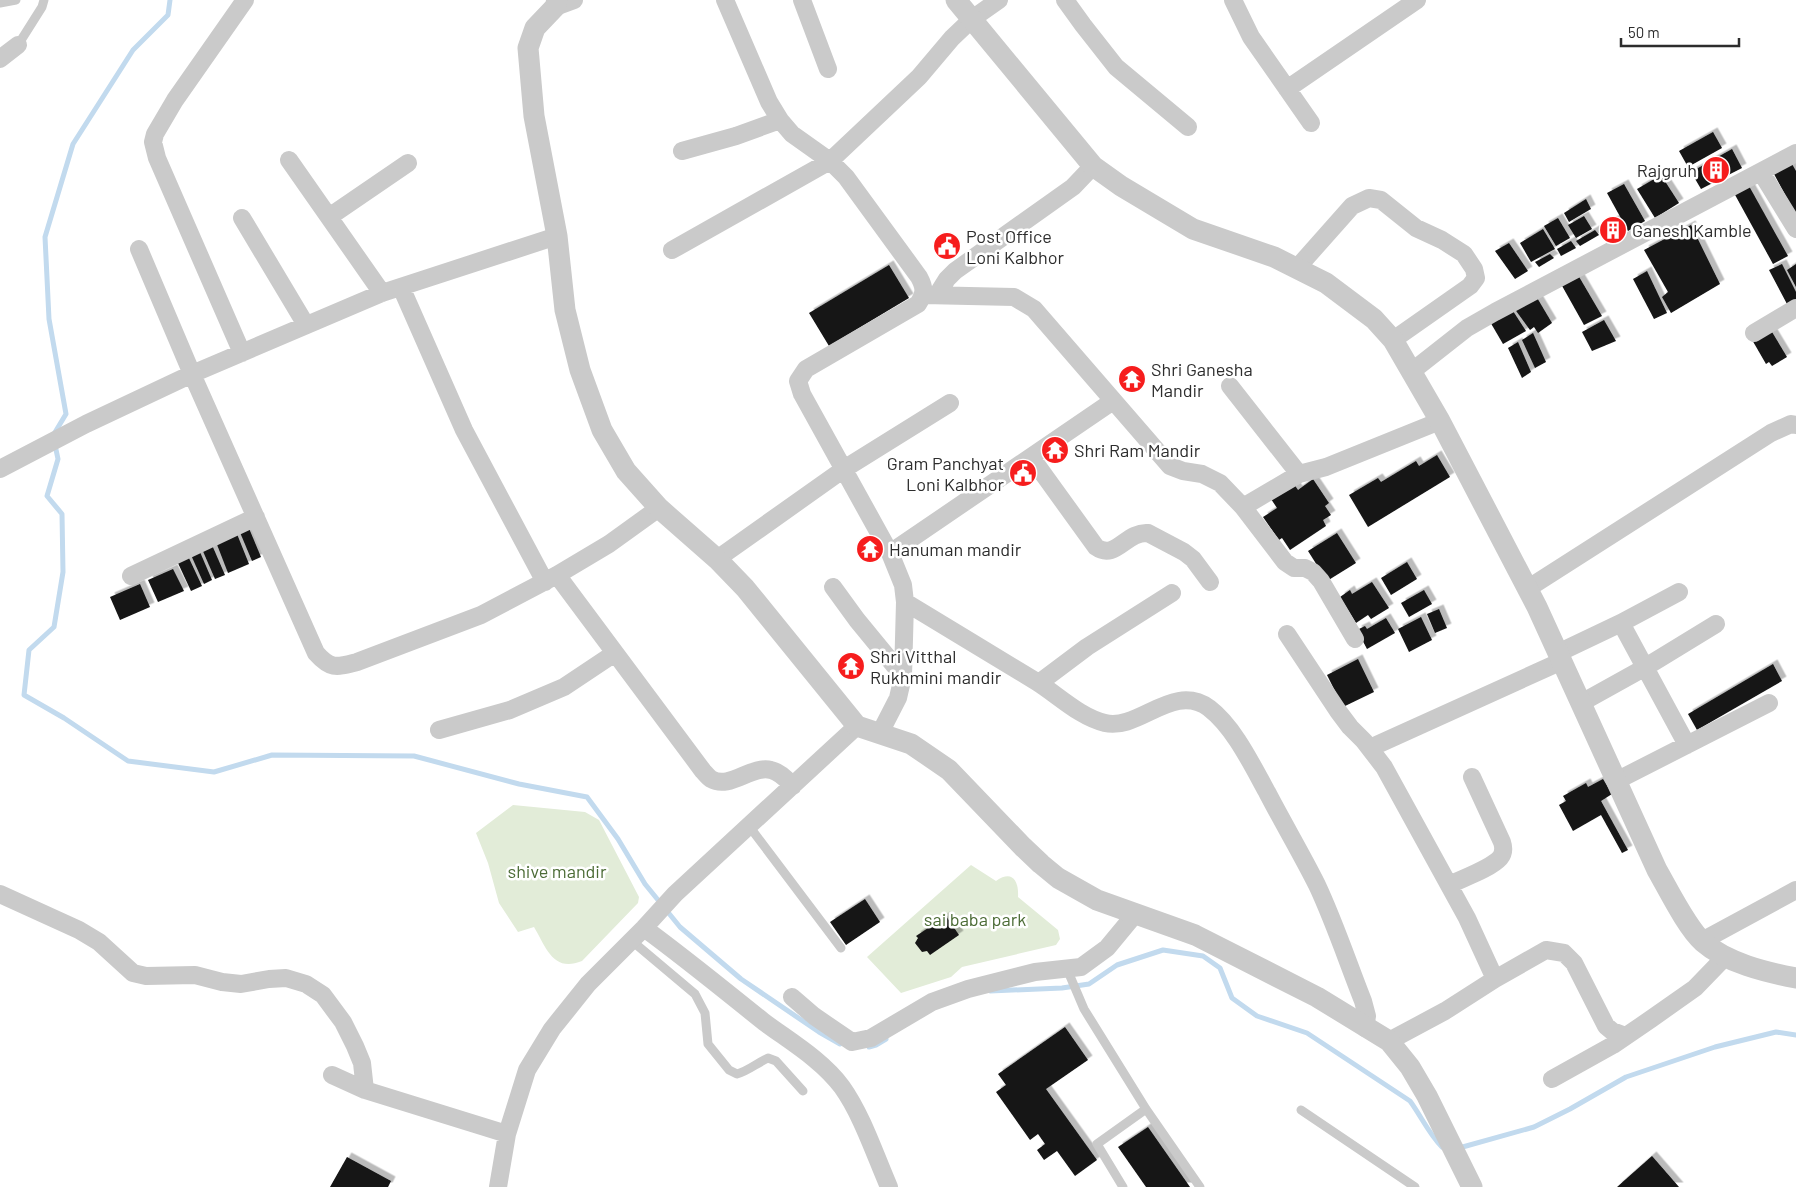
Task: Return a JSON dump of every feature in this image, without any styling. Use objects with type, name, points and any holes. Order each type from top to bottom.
[{"type":"street","points":[[242,353],[157,158],[153,142],[155,134],[175,100],[244,0]]},
{"type":"street","points":[[725,0],[769,102],[780,120],[792,134],[830,161],[846,177],[930,295]]},
{"type":"street","points":[[802,0],[828,69]]},
{"type":"street","points":[[956,0],[1093,166],[1121,186],[1193,229],[1274,257],[1326,283],[1374,319],[1393,340],[1440,420],[1527,589],[1657,870],[1674,901],[1702,941],[1725,957],[1788,974]]},
{"type":"street","points":[[672,250],[830,161],[919,77],[952,38],[972,19],[999,0]]},
{"type":"street","points":[[1065,0],[1116,68],[1188,127]]},
{"type":"street","points":[[1233,0],[1251,37],[1311,123]]},
{"type":"street","points":[[1287,89],[1417,0]]},
{"type":"street","points":[[562,2],[535,28],[528,48],[534,116],[557,236],[565,310],[580,370],[602,430],[626,471],[658,508],[717,559],[745,588],[857,726],[911,744],[949,770],[1023,847],[1058,878],[1098,900],[1195,934],[1317,997],[1389,1041],[1410,1067],[1427,1096],[1471,1185]]},
{"type":"street","points":[[0,59],[18,45]]},
{"type":"street","points":[[682,151],[736,136],[780,120]]},
{"type":"street","points":[[1411,372],[1467,328],[1495,312],[1796,153]]},
{"type":"street","points":[[289,160],[382,293]]},
{"type":"street","points":[[329,217],[408,163]]},
{"type":"street","points":[[880,733],[898,698],[903,676],[905,602],[903,585],[890,553],[802,394],[798,381],[806,369],[918,304],[955,271],[1074,187],[1093,166]]},
{"type":"street","points":[[1761,172],[1796,229]]},
{"type":"street","points":[[1297,268],[1352,206],[1368,198],[1381,200],[1416,228],[1442,240],[1464,254],[1474,270],[1476,278],[1470,286],[1393,340]]},
{"type":"street","points":[[242,218],[306,326]]},
{"type":"street","points":[[0,469],[86,424],[192,374],[382,293],[557,236]]},
{"type":"street","points":[[139,249],[192,374],[316,653],[326,664],[338,667],[357,662],[481,615],[551,578],[609,544],[658,508]]},
{"type":"street","points":[[401,287],[464,430],[551,578],[615,653],[703,771],[712,780],[725,782],[760,769],[780,774],[793,786]]},
{"type":"street","points":[[930,295],[1014,298],[1034,309],[1170,466],[1183,471],[1202,474],[1220,483],[1243,507],[1285,562],[1294,568],[1305,568],[1313,572],[1321,581],[1355,639]]},
{"type":"street","points":[[1754,333],[1796,308]]},
{"type":"street","points":[[1230,386],[1299,474]]},
{"type":"street","points":[[890,553],[1113,401]]},
{"type":"street","points":[[717,559],[844,469],[950,403]]},
{"type":"street","points":[[1243,507],[1299,474],[1326,467],[1440,420]]},
{"type":"street","points":[[1527,589],[1771,433],[1791,424],[1796,425]]},
{"type":"street","points":[[1031,457],[1096,547],[1102,552],[1109,552],[1141,532],[1148,533],[1184,552],[1193,559],[1210,582]]},
{"type":"street","points":[[131,576],[256,517]]},
{"type":"street","points":[[833,587],[857,620],[903,676]]},
{"type":"street","points":[[1370,748],[1560,657],[1679,592]]},
{"type":"street","points":[[1039,684],[1087,647],[1172,593]]},
{"type":"street","points":[[905,602],[1039,684],[1092,719],[1121,724],[1161,706],[1188,701],[1209,708],[1229,729],[1252,765],[1317,886],[1363,1001],[1367,1016],[1365,1028]]},
{"type":"street","points":[[1621,623],[1687,745]]},
{"type":"street","points":[[1581,703],[1644,668],[1716,624]]},
{"type":"street","points":[[1287,634],[1338,712],[1384,767],[1468,918],[1495,979]]},
{"type":"street","points":[[439,730],[510,710],[564,687],[615,653]]},
{"type":"street","points":[[1616,781],[1769,703]]},
{"type":"street","points":[[498,1187],[507,1134],[527,1070],[552,1029],[588,984],[675,894],[857,726]]},
{"type":"street","points":[[1449,885],[1488,866],[1501,857],[1504,850],[1472,778]]},
{"type":"street","points":[[1702,941],[1796,890]]},
{"type":"street","points":[[0,894],[79,930],[99,942],[133,973],[146,976],[195,975],[222,982],[241,984],[286,978],[306,984],[323,995],[343,1022],[362,1064],[365,1090]]},
{"type":"street","points":[[792,997],[814,1016],[852,1042],[871,1038],[932,1002],[968,989],[1035,972],[1069,973],[1107,948],[1136,913]]},
{"type":"street","points":[[643,929],[692,963],[820,1064],[842,1087],[856,1112],[889,1187]]},
{"type":"street","points":[[1389,1041],[1445,1011],[1495,979],[1546,950],[1564,953],[1574,963],[1606,1026],[1612,1031],[1625,1036]]},
{"type":"street","points":[[1552,1079],[1625,1036],[1695,988],[1725,957]]},
{"type":"street","points":[[332,1075],[365,1090],[507,1134]]},
{"type":"lane","points":[[0,3],[16,0]]},
{"type":"lane","points":[[18,45],[42,7],[44,0]]},
{"type":"lane","points":[[749,826],[841,948]]},
{"type":"lane","points":[[643,929],[695,994],[706,1013],[708,1044],[728,1070],[736,1074],[744,1072],[768,1058],[776,1061],[803,1091]]},
{"type":"lane","points":[[1069,973],[1084,1009],[1146,1109],[1200,1187]]},
{"type":"lane","points":[[1123,1187],[1096,1144],[1146,1109]]},
{"type":"lane","points":[[1301,1110],[1415,1187]]},
{"type":"green space","name":"shive mandir","points":[[513,805],[585,812],[599,820],[639,897],[638,903],[582,961],[564,964],[557,961],[547,950],[534,927],[518,932],[499,903],[488,863],[476,833]]},
{"type":"green space","name":"sai baba park","points":[[971,865],[996,881],[1007,876],[1014,879],[1018,897],[1058,930],[1060,939],[1056,945],[962,967],[951,977],[901,993],[867,957]]},
{"type":"building","points":[[1713,132],[1722,148],[1688,167],[1679,151]]},
{"type":"building","name":"Rajgruh","points":[[1732,149],[1742,168],[1701,189],[1691,172]]},
{"type":"building","points":[[1792,164],[1796,171],[1796,215],[1774,174]]},
{"type":"building","points":[[1661,175],[1679,203],[1655,218],[1637,189]]},
{"type":"building","points":[[1624,184],[1645,221],[1628,231],[1607,193]]},
{"type":"building","points":[[1749,186],[1788,256],[1773,264],[1734,193]]},
{"type":"building","points":[[1586,199],[1591,209],[1569,222],[1564,213]]},
{"type":"building","points":[[1584,216],[1592,229],[1576,238],[1568,225]]},
{"type":"building","points":[[1558,218],[1570,238],[1556,246],[1544,226]]},
{"type":"building","name":"Ganesh Kamble","points":[[1618,218],[1625,234],[1609,243],[1600,227]]},
{"type":"building","points":[[1691,225],[1720,284],[1671,313],[1662,297],[1668,292],[1644,250]]},
{"type":"building","points":[[1543,229],[1555,249],[1531,262],[1520,243]]},
{"type":"building","points":[[1595,230],[1599,235],[1580,246],[1576,241]]},
{"type":"building","points":[[1571,241],[1576,248],[1561,256],[1557,249]]},
{"type":"building","points":[[1509,243],[1528,271],[1515,279],[1495,251]]},
{"type":"building","points":[[1550,254],[1554,258],[1539,267],[1535,262]]},
{"type":"building","points":[[1782,264],[1796,292],[1796,300],[1787,304],[1769,270]]},
{"type":"building","points":[[1796,264],[1796,287],[1787,270]]},
{"type":"building","points":[[889,265],[909,298],[829,346],[809,313]]},
{"type":"building","points":[[1647,271],[1667,313],[1654,319],[1633,279]]},
{"type":"building","points":[[1578,275],[1602,316],[1584,325],[1561,284]]},
{"type":"building","points":[[1536,296],[1552,323],[1538,333],[1534,327],[1530,330],[1514,308]]},
{"type":"building","points":[[1511,308],[1526,331],[1503,344],[1489,320]]},
{"type":"building","points":[[1604,320],[1616,341],[1592,351],[1582,332]]},
{"type":"building","points":[[1769,327],[1787,357],[1772,366],[1769,362],[1766,364],[1751,338]]},
{"type":"building","points":[[1533,333],[1546,362],[1535,368],[1522,340]]},
{"type":"building","points":[[1518,342],[1531,372],[1522,378],[1508,348]]},
{"type":"building","points":[[1437,455],[1450,477],[1368,527],[1349,495],[1378,478],[1381,482],[1416,461],[1419,466]]},
{"type":"building","points":[[1313,479],[1329,503],[1325,506],[1331,515],[1323,520],[1326,526],[1290,550],[1282,538],[1279,540],[1263,517],[1277,508],[1269,496],[1292,481],[1298,490]]},
{"type":"building","points":[[248,526],[261,557],[252,561],[239,530]]},
{"type":"building","points":[[1337,533],[1356,563],[1327,581],[1308,551]]},
{"type":"building","points":[[237,534],[249,564],[228,573],[216,542]]},
{"type":"building","points":[[212,545],[225,575],[215,579],[202,549]]},
{"type":"building","points":[[200,552],[212,580],[204,584],[191,555]]},
{"type":"building","points":[[188,556],[202,586],[191,591],[177,561]]},
{"type":"building","points":[[1407,562],[1417,579],[1391,595],[1381,578]]},
{"type":"building","points":[[173,569],[184,591],[158,602],[148,580]]},
{"type":"building","points":[[1372,582],[1389,608],[1371,619],[1368,615],[1356,623],[1340,597],[1350,590],[1352,594]]},
{"type":"building","points":[[140,584],[150,607],[120,620],[110,597]]},
{"type":"building","points":[[1424,590],[1432,604],[1409,617],[1401,603]]},
{"type":"building","points":[[1439,609],[1447,628],[1435,633],[1427,614]]},
{"type":"building","points":[[1421,617],[1432,640],[1409,652],[1398,629]]},
{"type":"building","points":[[1386,618],[1395,633],[1367,649],[1357,630],[1365,626],[1367,629]]},
{"type":"building","points":[[1358,659],[1374,692],[1343,707],[1327,675]]},
{"type":"building","points":[[1773,664],[1782,681],[1697,730],[1688,714]]},
{"type":"building","points":[[1603,779],[1612,794],[1601,801],[1628,850],[1622,853],[1601,815],[1573,831],[1559,805],[1566,801],[1563,796],[1586,783],[1588,787]]},
{"type":"building","points":[[865,899],[880,922],[846,945],[830,922]]},
{"type":"building","points":[[946,916],[959,935],[930,955],[927,951],[922,952],[915,943],[918,938],[916,936]]},
{"type":"building","points":[[1065,1027],[1088,1060],[1046,1089],[1097,1160],[1075,1176],[1057,1151],[1044,1160],[1037,1150],[1045,1144],[1038,1134],[1030,1140],[996,1092],[1006,1085],[998,1074]]},
{"type":"building","points":[[1148,1127],[1190,1187],[1146,1187],[1118,1147]]},
{"type":"building","points":[[1652,1156],[1679,1187],[1617,1187]]},
{"type":"building","points":[[347,1157],[391,1181],[388,1187],[330,1187]]},
{"type":"waterway","points":[[54,434],[66,414],[49,319],[45,237],[73,144],[133,50],[168,15],[170,0]]},
{"type":"waterway","points":[[55,445],[58,459],[47,496],[62,514],[63,572],[54,627],[29,650],[24,695],[64,718],[128,761],[214,772],[272,755],[414,756],[519,784],[587,797],[618,839],[645,884],[680,927],[741,979],[840,1044]]},
{"type":"waterway","points":[[990,991],[1062,988],[1089,984],[1117,965],[1163,950],[1203,956],[1220,968],[1232,998],[1257,1016],[1307,1033],[1410,1101],[1442,1147]]},
{"type":"waterway","points":[[1459,1148],[1534,1127],[1626,1077],[1715,1047],[1776,1032],[1796,1035]]},
{"type":"waterway","points":[[869,1047],[886,1039]]},
{"type":"place","name":"Rajgruh","points":[[1716,170]]},
{"type":"place","name":"Ganesh Kamble","points":[[1613,230]]},
{"type":"place","name":"Post Office Loni Kalbhor","points":[[947,246]]},
{"type":"place","name":"Shri Ganesha Mandir","points":[[1132,379]]},
{"type":"place","name":"Shri Ram Mandir","points":[[1055,450]]},
{"type":"place","name":"Gram Panchyat Loni Kalbhor","points":[[1023,473]]},
{"type":"place","name":"Hanuman mandir","points":[[870,549]]},
{"type":"place","name":"Shri Vitthal Rukhmini mandir","points":[[851,666]]}]
